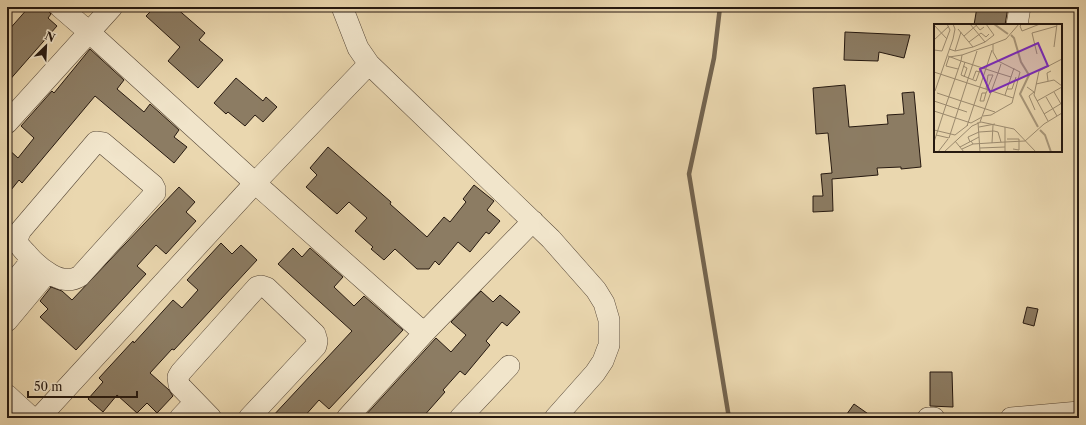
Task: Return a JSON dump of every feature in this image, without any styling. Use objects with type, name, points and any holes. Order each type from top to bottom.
[{"type":"street","points":[[60,7],[424,333]]},
{"type":"street","points":[[7,123],[112,7]]},
{"type":"street","points":[[342,7],[358,48],[369,64],[551,239],[596,290],[604,303],[609,320],[609,344],[603,361],[595,373],[555,418]]},
{"type":"street","points":[[1017,24],[1020,7]]},
{"type":"street","points":[[39,418],[255,183],[369,64]]},
{"type":"street","points":[[96,142],[102,143],[153,185],[155,189],[153,196],[80,276],[72,280],[66,280],[40,267],[18,242],[21,230],[96,142]]},
{"type":"street","points":[[347,418],[424,333],[533,221]]},
{"type":"street","points":[[7,290],[40,267]]},
{"type":"street","points":[[7,321],[40,267]]},
{"type":"street","points":[[205,413],[179,385],[178,377],[257,287],[264,286],[315,334],[317,341],[316,346],[249,418]]},
{"type":"street","points":[[460,418],[509,366]]},
{"type":"street","points":[[7,396],[32,418]]},
{"type":"street","points":[[1011,418],[1079,412]]},
{"type":"street","points":[[180,418],[205,413]]},
{"type":"street","points":[[928,418],[934,418]]},
{"type":"building","points":[[29,7],[45,7],[51,14],[48,18],[57,26],[7,83],[7,32]]},
{"type":"building","points":[[155,7],[175,7],[205,33],[199,40],[223,60],[198,88],[168,61],[180,47],[146,16]]},
{"type":"building","points":[[977,7],[1008,7],[1005,24],[974,24]]},
{"type":"building","points":[[845,32],[910,35],[904,58],[879,52],[878,61],[844,60]]},
{"type":"building","points":[[90,49],[124,80],[117,89],[144,112],[150,104],[179,130],[174,137],[187,147],[174,163],[95,96],[22,183],[19,180],[7,195],[7,148],[18,158],[34,138],[21,126],[52,91],[54,93]]},
{"type":"building","points":[[236,78],[263,101],[266,97],[277,107],[263,122],[255,115],[245,126],[228,112],[226,114],[214,103]]},
{"type":"building","points":[[845,85],[849,127],[888,124],[887,115],[904,114],[902,93],[914,92],[921,167],[901,169],[901,167],[877,168],[878,175],[832,179],[833,211],[813,212],[813,196],[823,196],[821,174],[832,173],[828,133],[816,134],[813,88]]},
{"type":"building","points":[[328,147],[391,202],[390,204],[427,237],[444,217],[450,222],[466,202],[463,199],[474,185],[494,201],[487,210],[500,221],[489,234],[486,232],[470,252],[458,242],[439,265],[435,261],[429,269],[417,269],[395,249],[384,260],[371,249],[373,247],[355,231],[367,218],[349,202],[337,214],[306,187],[317,175],[310,168]]},
{"type":"building","points":[[179,187],[195,202],[186,212],[196,221],[166,254],[156,245],[137,266],[146,274],[76,350],[40,317],[48,309],[40,301],[51,287],[62,291],[72,300]]},
{"type":"building","points":[[221,243],[232,254],[241,245],[257,260],[174,350],[172,349],[150,373],[169,390],[173,396],[157,413],[147,403],[137,413],[117,395],[103,412],[88,399],[103,382],[99,378],[133,341],[134,343],[173,300],[182,308],[198,290],[187,280]]},
{"type":"building","points":[[293,248],[302,257],[310,248],[343,277],[334,287],[354,306],[364,296],[403,330],[329,409],[319,400],[303,418],[271,418],[352,331],[278,264]]},
{"type":"building","points":[[481,291],[493,302],[500,295],[520,312],[507,326],[502,322],[486,341],[490,345],[465,375],[460,371],[443,390],[445,392],[422,418],[363,418],[436,338],[451,352],[466,335],[451,322]]},
{"type":"building","points":[[1027,307],[1038,309],[1034,326],[1023,323]]},
{"type":"building","points":[[930,372],[952,372],[953,407],[930,406]]},
{"type":"building","points":[[854,404],[874,418],[844,418]]},
{"type":"waterway","points":[[720,7],[714,58],[689,174],[729,418]]}]
